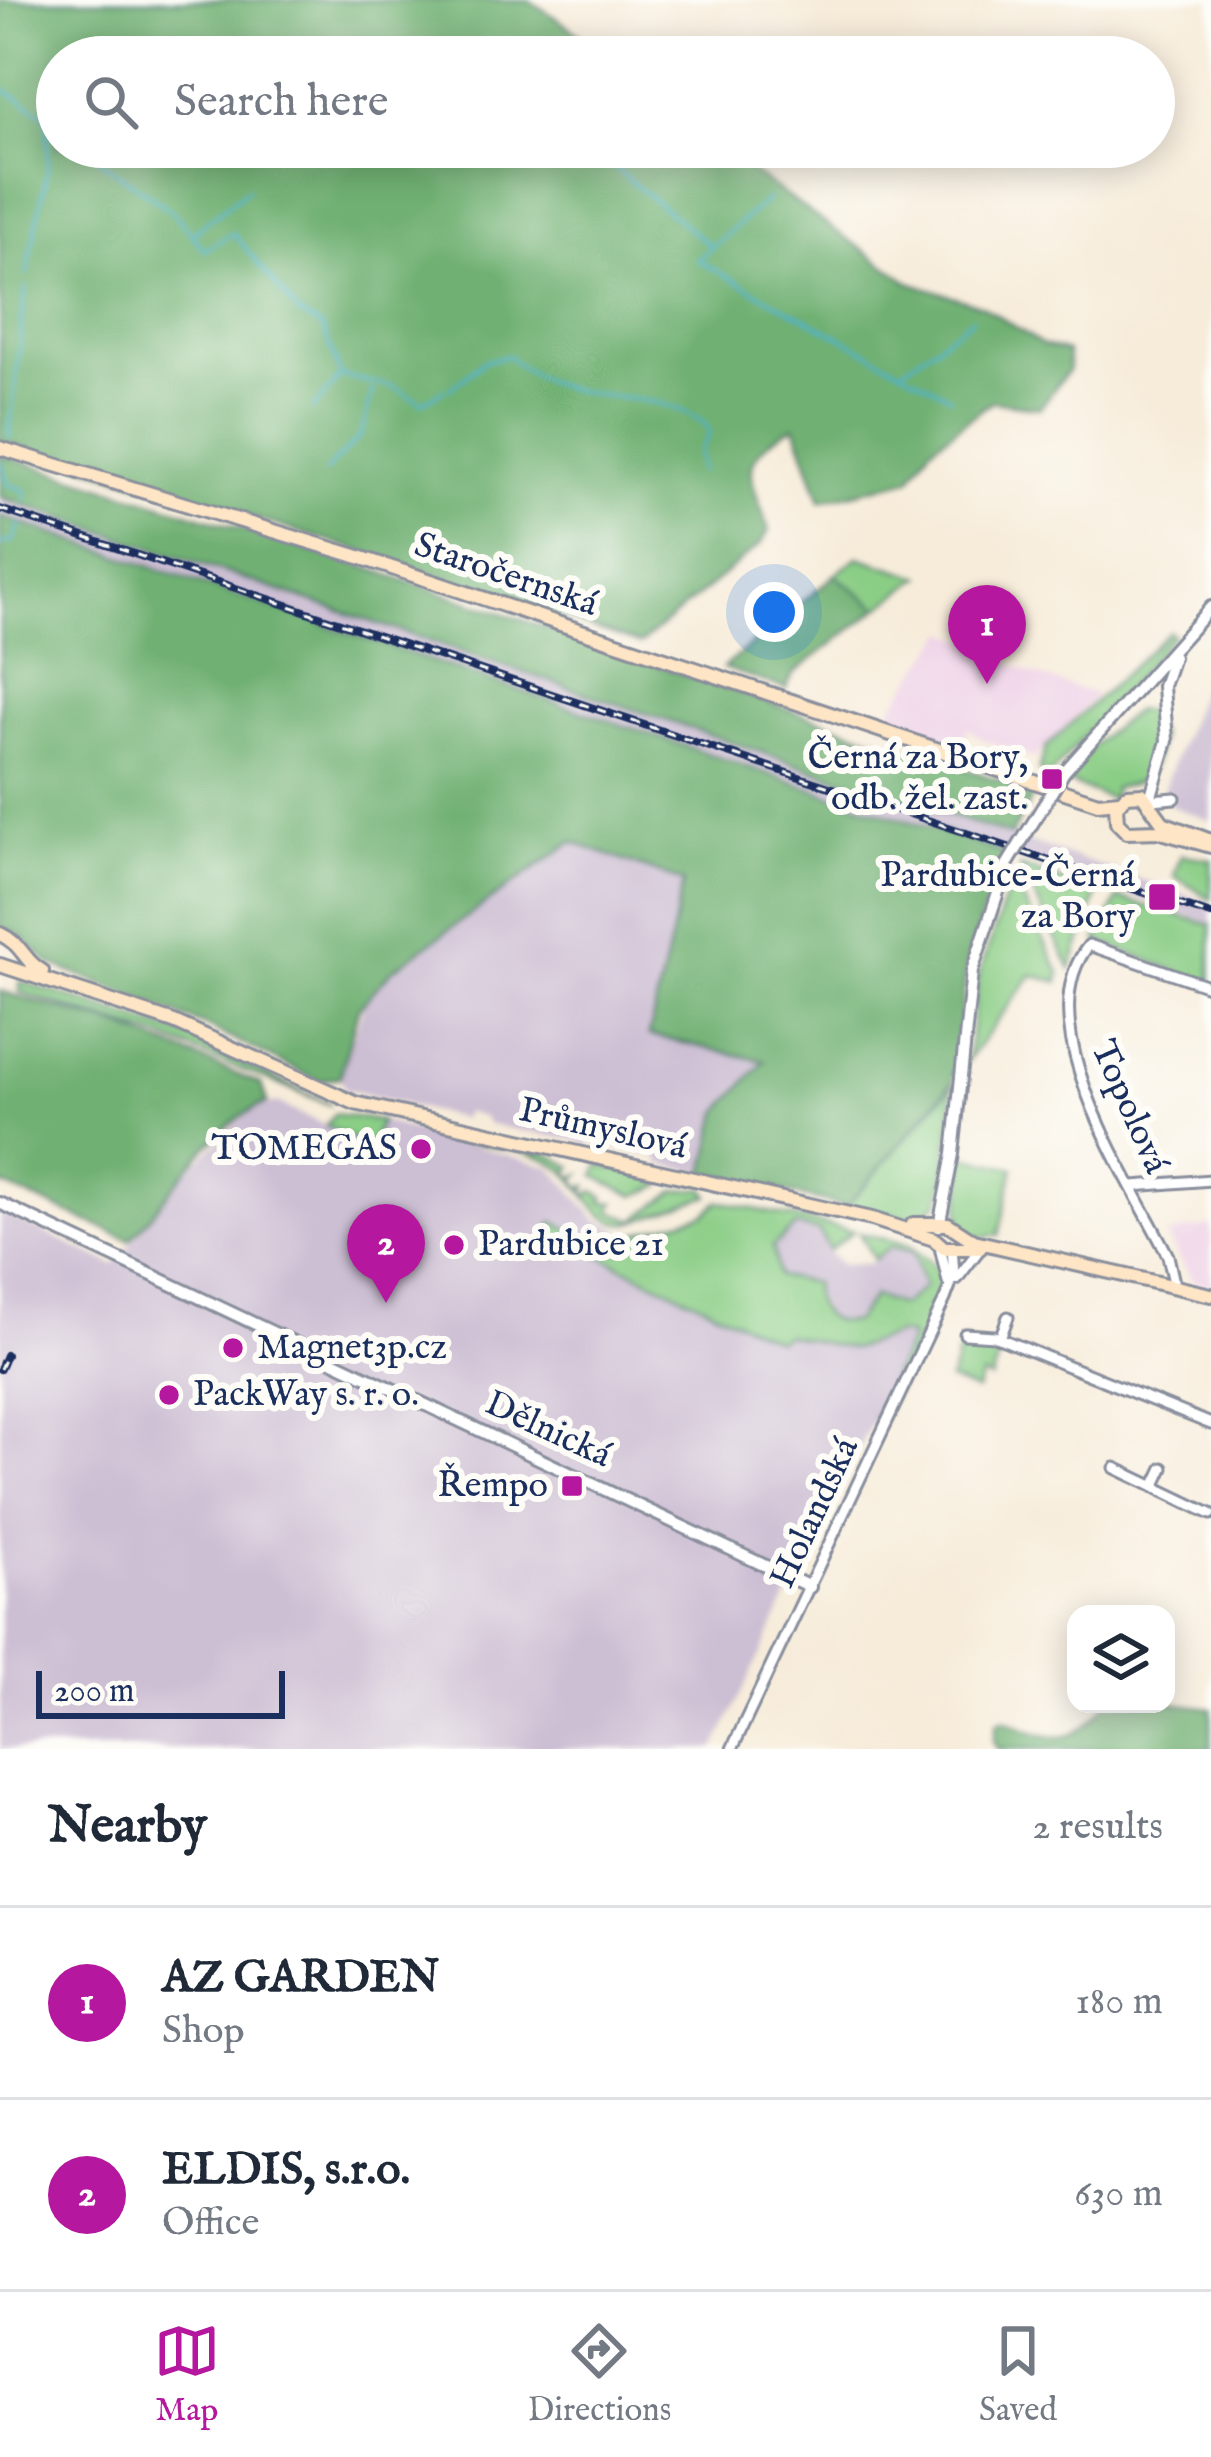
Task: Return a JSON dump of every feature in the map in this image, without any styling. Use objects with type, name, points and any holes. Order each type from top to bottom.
[{"type":"main road","name":"Staročernská","points":[[0,448],[353,555],[1098,803],[1123,794],[1154,806]]},
{"type":"main road","name":"Staročernská","points":[[989,769],[1142,833]]},
{"type":"main road","points":[[1120,827],[1115,815],[1123,794]]},
{"type":"main road","points":[[1142,833],[1154,806]]},
{"type":"main road","points":[[1154,806],[1166,824],[1211,844]]},
{"type":"main road","points":[[1142,833],[1158,831],[1211,844]]},
{"type":"main road","points":[[4,936],[23,947],[23,968]]},
{"type":"main road","points":[[0,968],[23,968],[66,982],[194,1030],[266,1064]]},
{"type":"main road","points":[[0,968],[23,968],[266,1064]]},
{"type":"main road","name":"Průmyslová","points":[[266,1064],[324,1091],[424,1120],[946,1237]]},
{"type":"main road","name":"Průmyslová","points":[[872,1219],[916,1225],[946,1237]]},
{"type":"main road","points":[[946,1237],[1035,1256]]},
{"type":"main road","points":[[946,1237],[1211,1295]]},
{"type":"street","points":[[946,1237],[972,971],[1007,865],[1064,772],[1211,607]]},
{"type":"street","points":[[1154,806],[1166,719],[1163,681],[1176,651]]},
{"type":"street","points":[[1138,690],[1166,719]]},
{"type":"street","points":[[1123,794],[1161,763]]},
{"type":"street","name":"Topolová","points":[[1174,1287],[1168,1256],[1070,1044],[1071,988],[1089,945],[1211,987]]},
{"type":"street","points":[[945,1299],[953,1154]]},
{"type":"street","points":[[1133,1186],[1211,1180]]},
{"type":"street","points":[[916,1225],[937,1211],[948,1190]]},
{"type":"street","name":"Dělnická","points":[[0,1203],[809,1587]]},
{"type":"street","name":"Holandská","points":[[732,1749],[945,1299],[971,1256],[986,1249]]},
{"type":"street","points":[[1000,1338],[1008,1317]]},
{"type":"street","points":[[965,1334],[1000,1338],[1211,1424]]},
{"type":"street","points":[[1115,1468],[1211,1514]]},
{"type":"street","points":[[1154,1487],[1162,1468]]},
{"type":"shaded area","points":[[0,497],[1211,903],[1211,923],[0,516]]},
{"type":"shaded area","points":[[947,631],[1031,673],[1096,695],[1035,758],[984,740],[968,728],[960,748],[882,721]]},
{"type":"shaded area","points":[[1208,670],[1211,821],[1171,806],[1163,790]]},
{"type":"shaded area","points":[[572,842],[683,882],[765,1061],[719,1112],[705,1173],[659,1163],[659,1157],[588,1141],[589,1148],[581,1141],[489,1125],[483,1117],[465,1112],[462,1119],[345,1089],[340,1077],[366,998],[391,971]]},
{"type":"shaded area","points":[[277,1103],[369,1146],[381,1121],[551,1167],[597,1219],[621,1230],[619,1265],[785,1335],[853,1349],[899,1334],[912,1338],[715,1749],[0,1749],[0,1212],[114,1265],[186,1173],[236,1123],[257,1107]]},
{"type":"shaded area","points":[[1211,1225],[1211,1286],[1193,1281],[1166,1235]]},
{"type":"shaded area","points":[[796,1226],[825,1236],[830,1254],[842,1265],[870,1263],[891,1247],[913,1252],[924,1287],[909,1304],[871,1304],[848,1323],[826,1318],[813,1291],[778,1276],[773,1246]]},
{"type":"green space","points":[[0,0],[529,0],[583,36],[36,36],[36,168],[746,168],[909,282],[983,306],[1043,345],[1067,352],[1069,369],[1040,408],[992,401],[930,448],[910,479],[821,501],[795,426],[776,437],[755,458],[752,469],[769,530],[762,543],[640,644],[355,549],[0,441]]},
{"type":"green space","points":[[0,455],[351,562],[1035,792],[1011,836],[0,497]]},
{"type":"green space","points":[[0,516],[1004,853],[968,959],[952,1083],[846,1207],[705,1173],[719,1112],[764,1061],[649,1035],[683,882],[572,842],[391,971],[358,1009],[340,1077],[319,1081],[203,1025],[50,964],[21,936],[0,926]]},
{"type":"green space","points":[[858,557],[921,577],[879,608],[835,575]]},
{"type":"green space","points":[[835,575],[879,608],[793,674],[786,689],[723,668]]},
{"type":"green space","points":[[1169,632],[1173,635],[1053,772],[1045,776],[1039,771],[1046,747]]},
{"type":"green space","points":[[1136,710],[1148,711],[1160,737],[1146,776],[1114,788],[1112,800],[1065,781],[1096,742]]},
{"type":"green space","points":[[1181,855],[1211,859],[1211,899],[1174,876]]},
{"type":"green space","points":[[1020,867],[1098,892],[1071,969]]},
{"type":"green space","points":[[1012,878],[1060,972],[1059,982],[1032,975],[967,1061],[979,975]]},
{"type":"green space","points":[[1118,898],[1211,925],[1211,984],[1097,941]]},
{"type":"green space","points":[[20,981],[187,1036],[331,1105],[163,1038],[20,992]]},
{"type":"green space","points":[[0,991],[122,1027],[261,1084],[267,1103],[246,1113],[209,1144],[130,1240],[0,1184]]},
{"type":"green space","points":[[953,1085],[946,1177],[939,1202],[917,1218],[846,1207]]},
{"type":"green space","points":[[334,1114],[381,1121],[369,1146],[326,1126]]},
{"type":"green space","points":[[455,1140],[547,1153],[573,1167],[568,1172],[572,1177],[580,1175],[575,1180],[582,1188],[589,1185],[584,1190],[588,1195],[594,1191],[604,1197],[602,1202],[615,1203],[611,1211],[635,1220],[676,1191],[704,1188],[709,1196],[631,1223],[618,1222],[599,1211],[567,1173],[547,1160]]},
{"type":"green space","points":[[964,1156],[1014,1168],[999,1235],[979,1238],[959,1225]]},
{"type":"green space","points":[[599,1165],[660,1179],[662,1185],[635,1196],[595,1176]]},
{"type":"green space","points":[[719,1201],[853,1231],[829,1250],[819,1231],[796,1226],[773,1246],[778,1276],[814,1283],[815,1301],[830,1319],[855,1321],[873,1296],[901,1306],[924,1287],[913,1252],[891,1247],[874,1259],[859,1233],[906,1244],[945,1273],[941,1297],[881,1423],[876,1426],[874,1418],[911,1337],[899,1334],[853,1349],[785,1335],[777,1340],[548,1231],[553,1222],[619,1253],[620,1238],[705,1214]]},
{"type":"green space","points":[[963,1340],[1000,1354],[991,1379],[982,1376],[976,1391],[949,1381]]},
{"type":"green space","points":[[1175,1703],[1211,1708],[1211,1749],[999,1749],[994,1741],[997,1723],[1003,1720],[1060,1737],[1098,1713],[1175,1713]]},
{"type":"waterway","points":[[0,87],[36,109]]},
{"type":"waterway","points":[[27,274],[48,168]]},
{"type":"waterway","points":[[111,168],[173,212],[205,250],[233,233],[299,314],[323,328],[341,376],[394,387],[422,403],[444,390]]},
{"type":"waterway","points":[[614,168],[712,247]]},
{"type":"waterway","points":[[193,233],[248,189]]},
{"type":"waterway","points":[[768,199],[697,260],[951,397]]},
{"type":"waterway","points":[[9,437],[26,286]]},
{"type":"waterway","points":[[903,369],[973,318]]},
{"type":"waterway","points":[[450,389],[484,361],[509,356],[531,374],[556,385],[662,404],[707,426],[710,433],[699,452],[701,472]]},
{"type":"waterway","points":[[313,409],[339,378]]},
{"type":"waterway","points":[[325,472],[361,435],[373,389]]},
{"type":"waterway","points":[[2,463],[8,484],[26,491],[26,500]]},
{"type":"waterway","points":[[0,543],[13,542],[20,524]]},
{"type":"railway","points":[[0,509],[1211,915]]},
{"type":"railway","points":[[0,1369],[6,1355]]},
{"type":"place","name":"AZ GARDEN","points":[[987,684]]},
{"type":"place","name":"Černá za Bory, odb. žel. zast.","points":[[1052,779]]},
{"type":"place","name":"Pardubice-Černá za Bory","points":[[1162,897]]},
{"type":"place","name":"TOMEGAS","points":[[421,1149]]},
{"type":"place","name":"Pardubice 21","points":[[454,1245]]},
{"type":"place","name":"ELDIS, s.r.o.","points":[[386,1303]]},
{"type":"place","name":"Magnet3p.cz","points":[[233,1348]]},
{"type":"place","name":"PackWay s. r. o.","points":[[169,1395]]},
{"type":"place","name":"Řempo","points":[[572,1486]]}]
